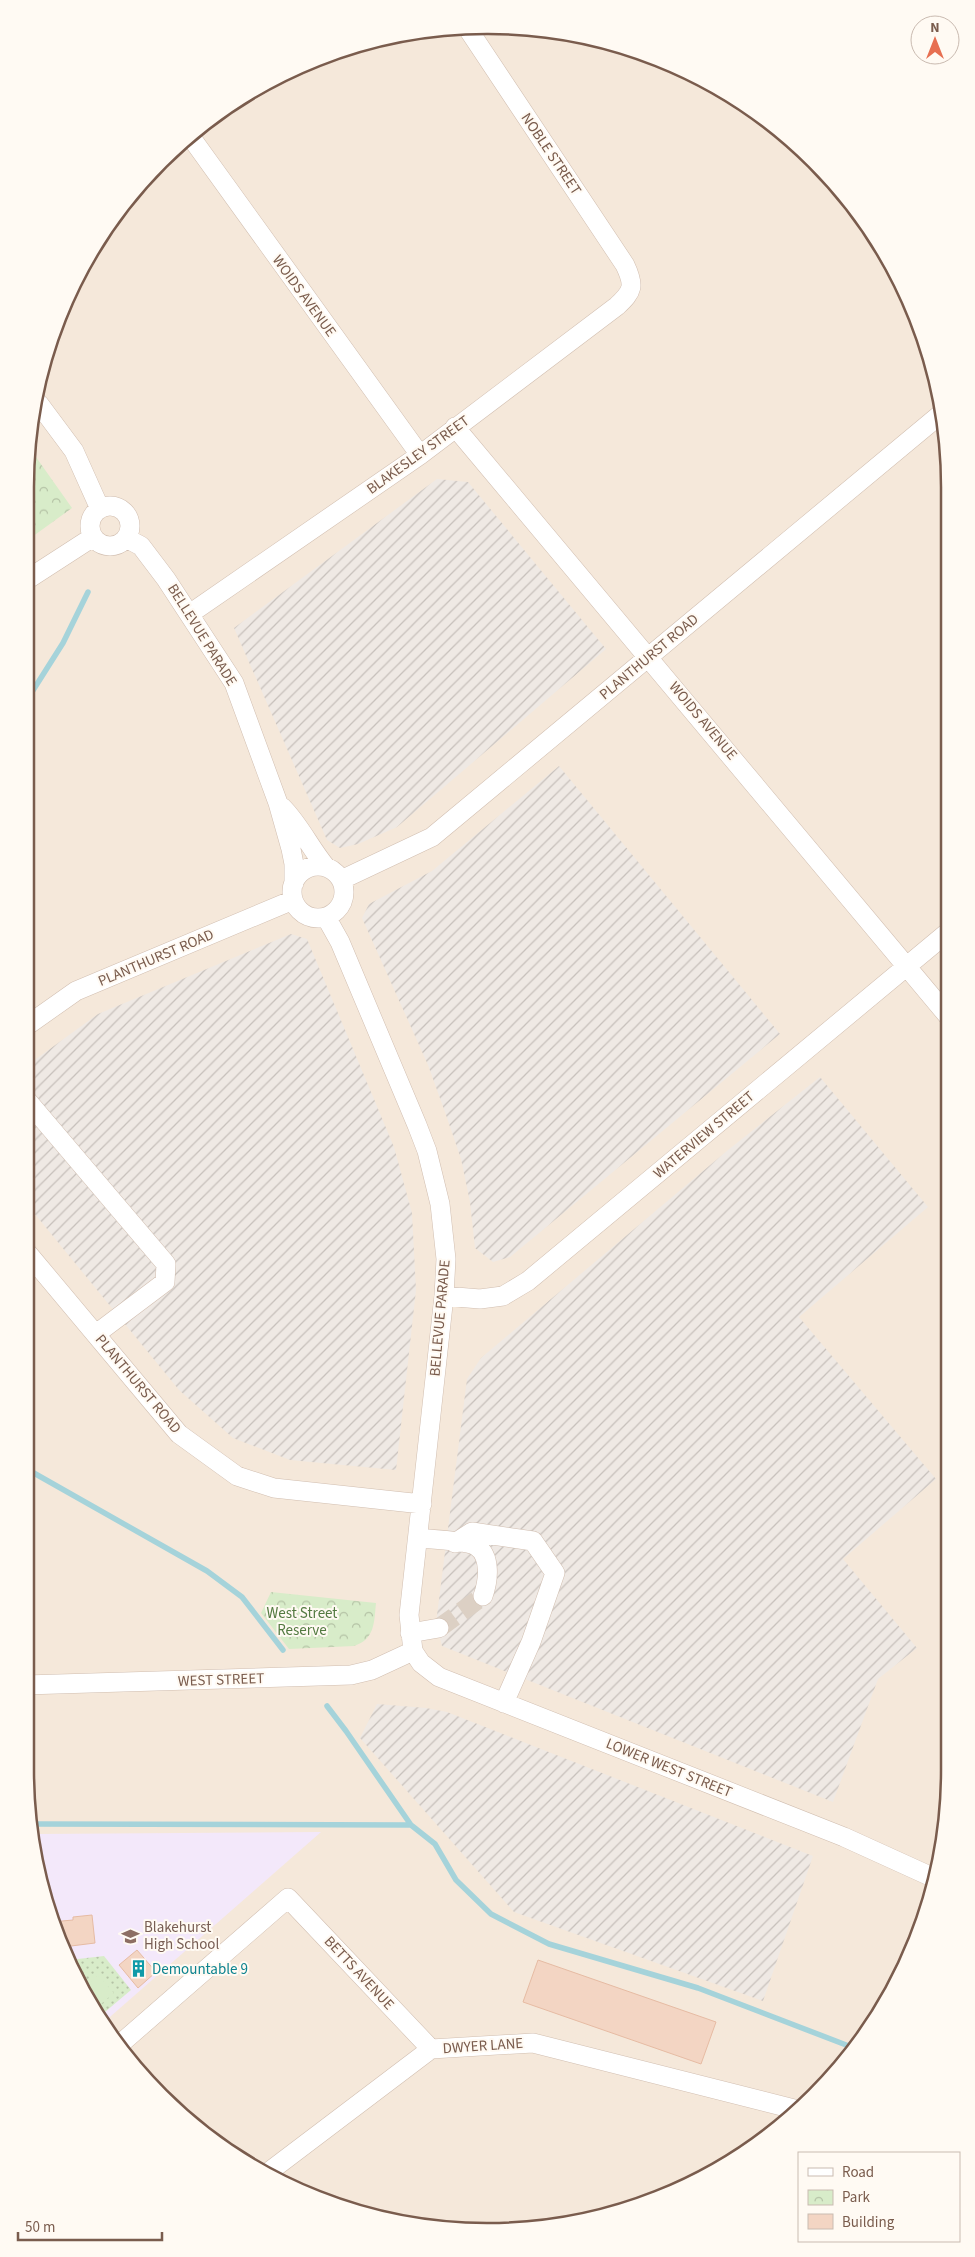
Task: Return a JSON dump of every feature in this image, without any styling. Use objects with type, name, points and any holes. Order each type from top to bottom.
[{"type":"street","name":"NOBLE STREET","points":[[472,35],[625,265],[632,283]]},
{"type":"street","name":"WOIDS AVENUE","points":[[194,141],[420,456]]},
{"type":"street","name":"BLAKESLEY STREET","points":[[191,613],[420,456],[455,427],[617,306],[630,293],[632,283]]},
{"type":"street","points":[[41,407],[74,451],[100,509]]},
{"type":"street","name":"PLANTHURST ROAD","points":[[341,880],[432,838],[936,418]]},
{"type":"street","name":"WOIDS AVENUE","points":[[455,427],[941,1007]]},
{"type":"street","points":[[113,506],[126,512],[130,525],[126,538],[121,543],[108,546],[101,544],[93,537],[90,523],[95,512],[113,506]]},
{"type":"street","points":[[34,575],[93,537]]},
{"type":"street","name":"BELLEVUE PARADE","points":[[126,538],[140,546],[191,613],[234,682],[278,803],[294,864],[294,892]]},
{"type":"street","name":"BELLEVUE PARADE","points":[[278,803],[294,820],[315,854],[326,867]]},
{"type":"street","points":[[316,866],[326,867],[341,880],[344,888],[342,902],[337,910],[326,917],[317,918],[305,914],[298,909],[294,892],[298,876],[307,869],[316,866]]},
{"type":"street","name":"PLANTHURST ROAD","points":[[34,1021],[76,991],[294,892]]},
{"type":"street","name":"BELLEVUE PARADE","points":[[326,917],[340,942],[427,1151],[440,1204],[446,1259],[444,1296],[409,1615],[411,1642]]},
{"type":"street","name":"WATERVIEW STREET","points":[[444,1296],[480,1299],[503,1296],[528,1280],[941,938]]},
{"type":"street","points":[[34,1109],[166,1264],[165,1282],[96,1334]]},
{"type":"street","name":"PLANTHURST ROAD","points":[[34,1261],[179,1434],[237,1476],[274,1488],[422,1504]]},
{"type":"street","points":[[454,1543],[472,1532],[533,1541],[555,1573],[531,1642],[504,1703]]},
{"type":"street","points":[[418,1538],[475,1546],[484,1555],[488,1581],[484,1596]]},
{"type":"street","name":"WEST STREET","points":[[34,1685],[351,1675],[372,1670],[411,1642],[440,1628]]},
{"type":"street","name":"LOWER WEST STREET","points":[[411,1642],[421,1663],[439,1677],[844,1837],[929,1876]]},
{"type":"street","name":"BETTS AVENUE","points":[[124,2041],[288,1898],[431,2049]]},
{"type":"street","name":"DWYER LANE","points":[[273,2169],[431,2049],[533,2043],[790,2108]]},
{"type":"shaded area","points":[[488,34],[547,38],[576,42],[633,58],[661,68],[688,81],[740,110],[787,146],[829,188],[865,235],[894,287],[907,314],[917,342],[933,399],[940,458],[941,488],[941,1770],[940,1799],[933,1858],[917,1915],[907,1943],[894,1970],[865,2022],[847,2046],[829,2069],[787,2111],[740,2147],[661,2189],[605,2208],[576,2215],[517,2222],[458,2222],[399,2215],[370,2208],[314,2189],[235,2147],[188,2111],[146,2069],[128,2046],[110,2022],[81,1970],[68,1943],[49,1887],[38,1829],[34,1770],[34,488],[35,458],[42,399],[58,342],[68,314],[95,261],[110,235],[146,188],[188,146],[211,128],[235,110],[287,81],[314,68],[370,49],[399,42],[458,35]]},
{"type":"shaded area","points":[[437,479],[468,482],[606,649],[397,827],[358,844],[340,848],[327,840],[234,628]]},
{"type":"shaded area","points":[[559,766],[780,1034],[510,1257],[493,1262],[475,1248],[470,1202],[461,1159],[446,1115],[428,1065],[362,918],[369,904],[432,871]]},
{"type":"shaded area","points":[[291,934],[307,939],[394,1147],[412,1213],[416,1290],[396,1470],[290,1460],[233,1438],[179,1390],[34,1213],[34,1060],[98,1014]]},
{"type":"shaded area","points":[[820,1077],[928,1207],[799,1317],[936,1479],[843,1559],[917,1648],[878,1679],[833,1802],[442,1646],[436,1623],[467,1379],[481,1358],[728,1150]]},
{"type":"shaded area","points":[[377,1704],[426,1708],[447,1712],[813,1856],[763,2001],[514,1912],[360,1738]]},
{"type":"shaded area","name":"Blakehurst High School","points":[[321,1832],[108,2019],[68,1943],[49,1887],[39,1834]]},
{"type":"green space","points":[[35,456],[72,508],[34,535]]},
{"type":"green space","name":"West Street Reserve","points":[[271,1592],[376,1603],[375,1617],[370,1635],[354,1646],[289,1649],[261,1613]]},
{"type":"green space","points":[[104,1956],[131,1990],[104,2012],[76,1959]]},
{"type":"green space","points":[[98,1975],[114,1993],[100,2005],[88,1984]]},
{"type":"building","points":[[92,1915],[95,1943],[70,1946],[60,1921],[73,1920],[73,1917]]},
{"type":"building","name":"Demountable 9","points":[[137,1950],[156,1972],[138,1988],[119,1965]]},
{"type":"building","points":[[538,1960],[716,2022],[701,2064],[523,2002]]},
{"type":"waterway","points":[[34,689],[63,643],[88,592]]},
{"type":"waterway","points":[[34,1473],[207,1571],[242,1597],[283,1650]]},
{"type":"waterway","points":[[327,1706],[411,1825],[435,1844],[456,1880],[491,1914],[549,1944],[698,1988],[847,2045]]},
{"type":"waterway","points":[[38,1824],[411,1825]]},
{"type":"tunnel","points":[[439,1628],[483,1596]]},
{"type":"place","name":"Blakehurst High School","points":[[130,1936]]},
{"type":"place","name":"Demountable 9","points":[[138,1969]]}]
